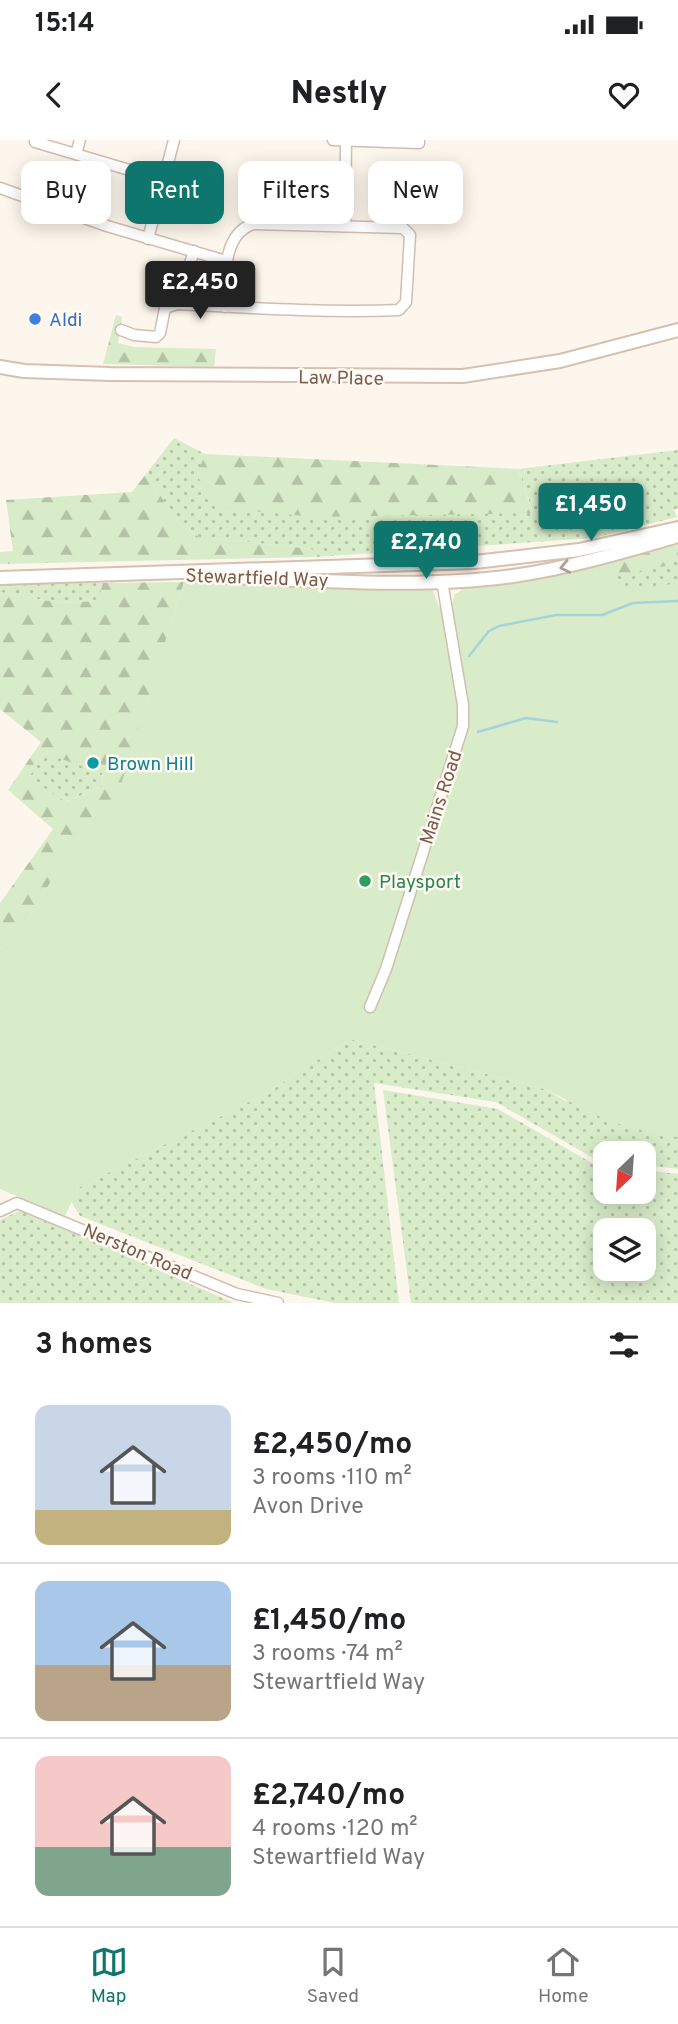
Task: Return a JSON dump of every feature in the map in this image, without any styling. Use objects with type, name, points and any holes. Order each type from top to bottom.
[{"type":"street","points":[[76,155],[80,140]]},
{"type":"street","points":[[168,161],[174,140]]},
{"type":"street","points":[[333,140],[419,143],[419,140]]},
{"type":"street","points":[[345,226],[346,140]]},
{"type":"street","points":[[35,142],[125,169]]},
{"type":"street","points":[[2,188],[148,239],[226,261]]},
{"type":"street","points":[[148,239],[152,224]]},
{"type":"street","points":[[121,330],[134,335],[156,337],[160,333],[165,308],[177,304],[225,307],[402,309],[405,302],[410,240],[407,230],[253,224],[239,231],[226,261],[225,307]]},
{"type":"street","points":[[177,304],[194,251]]},
{"type":"street","name":"Law Place","points":[[0,367],[24,371],[110,374],[463,376],[574,358],[678,330]]},
{"type":"street","name":"Stewartfield Way","points":[[0,578],[475,562],[579,550],[678,528]]},
{"type":"street","name":"Stewartfield Way","points":[[166,573],[442,581],[543,571],[678,536]]},
{"type":"street","name":"Mains Road","points":[[370,1007],[386,969],[463,726],[463,705],[442,581]]},
{"type":"street","name":"Nerston Road","points":[[0,1212],[17,1203],[237,1294],[278,1303]]},
{"type":"green space","points":[[116,315],[122,317],[118,343],[134,347],[216,349],[214,367],[103,364]]},
{"type":"green space","points":[[174,438],[205,454],[198,476],[533,512],[518,469],[678,450],[678,508],[674,510],[677,517],[594,538],[315,557],[312,549],[199,537],[179,524],[146,474]]},
{"type":"green space","points":[[205,454],[518,469],[533,513],[315,517],[220,508],[197,476]]},
{"type":"green space","points":[[146,474],[179,524],[199,537],[312,549],[315,557],[0,564],[0,552],[13,551],[6,500],[132,492]]},
{"type":"green space","points":[[678,540],[678,558],[665,566],[610,577],[591,565]]},
{"type":"green space","points":[[678,558],[678,1169],[656,1166],[656,1141],[593,1141],[593,1158],[496,1102],[374,1083],[399,1303],[335,1303],[266,1289],[80,1216],[71,1201],[78,1188],[267,1093],[350,1039],[545,1089],[567,1102],[453,600],[462,589],[591,565],[665,566]]},
{"type":"green space","name":"Playsport","points":[[591,565],[631,590],[678,583],[678,1137],[659,1135],[608,1121],[545,1089],[350,1039],[267,1093],[78,1188],[65,1216],[0,1189],[0,950],[29,917],[88,827],[115,804],[184,582],[422,585],[432,588],[439,607],[451,607],[455,594],[470,586]]},
{"type":"green space","points":[[184,582],[115,805],[88,827],[29,917],[0,950],[0,903],[53,829],[8,790],[41,742],[0,709],[0,592],[60,603],[98,601],[103,583]],"holes":[[[44,753],[102,773],[103,786],[66,802],[29,778]]]},
{"type":"green space","points":[[103,583],[99,601],[60,603],[0,592],[0,584]]},
{"type":"green space","points":[[44,753],[102,772],[103,786],[65,802],[28,778]]},
{"type":"green space","points":[[383,1090],[498,1109],[593,1164],[593,1204],[656,1204],[656,1171],[678,1174],[678,1303],[411,1303]]},
{"type":"green space","points":[[21,1210],[234,1303],[0,1303],[0,1220]]},
{"type":"waterway","points":[[469,656],[489,631],[499,626],[556,615],[602,615],[633,603],[678,601]]},
{"type":"waterway","points":[[478,732],[526,718],[557,722]]},
{"type":"place","name":"Aldi","points":[[35,319]]},
{"type":"place","name":"Brown Hill","points":[[93,763]]},
{"type":"place","name":"Playsport","points":[[365,881]]}]
